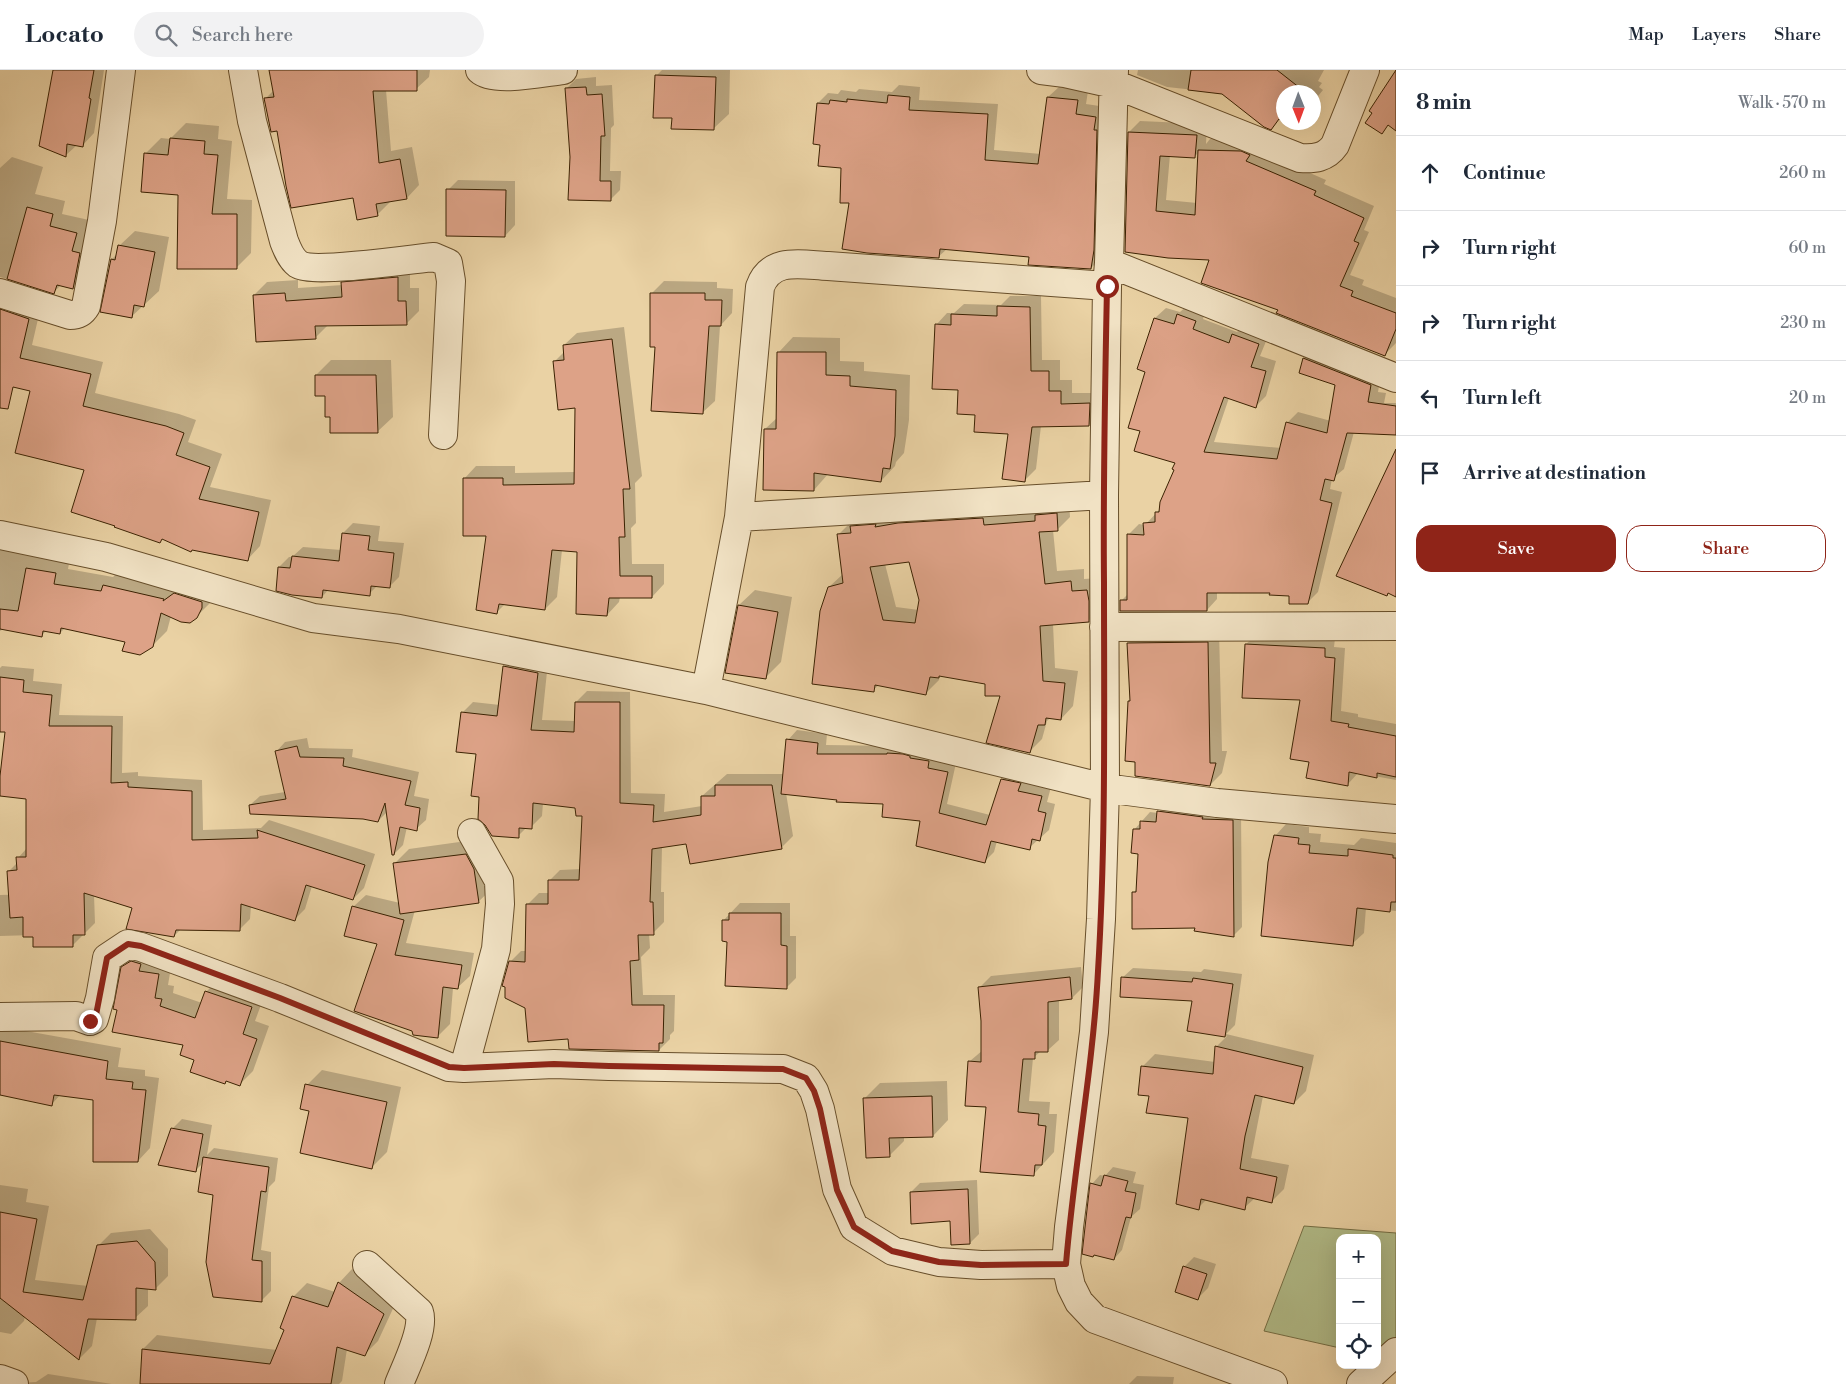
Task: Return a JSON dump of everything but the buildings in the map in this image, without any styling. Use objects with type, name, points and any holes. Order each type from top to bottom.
[{"type":"street","points":[[0,293],[70,315],[83,312],[86,306],[102,221],[121,70]]},
{"type":"street","points":[[243,70],[252,121],[284,241],[290,254],[299,265],[319,269],[434,256],[448,263],[451,282],[443,435]]},
{"type":"street","points":[[480,70],[488,75],[503,76],[564,70]]},
{"type":"street","points":[[1041,70],[1114,77],[1300,158],[1313,159],[1328,153],[1335,145],[1365,70]]},
{"type":"street","points":[[1114,77],[1104,495],[1105,788],[1100,946],[1094,1032],[1066,1264],[1071,1286],[1079,1302],[1095,1319],[1273,1384]]},
{"type":"street","points":[[706,690],[739,517],[760,287],[768,272],[773,268],[790,265],[1108,275],[1396,378]]},
{"type":"street","points":[[739,517],[1104,495]]},
{"type":"street","points":[[0,535],[106,557],[312,618],[399,629],[706,690],[1105,788],[1217,803],[1396,819]]},
{"type":"street","points":[[1104,627],[1396,626]]},
{"type":"street","points":[[464,1068],[496,949],[500,904],[499,881],[472,833]]},
{"type":"street","points":[[0,1017],[76,1016],[90,1021],[94,1019],[107,958],[128,944],[141,946],[280,998],[449,1067],[554,1064],[783,1069],[806,1078],[814,1091],[820,1109],[837,1190],[854,1227],[892,1251],[939,1262],[981,1265],[1066,1264]]},
{"type":"street","points":[[366,1266],[419,1312],[421,1316],[419,1329],[400,1384]]},
{"type":"street","points":[[1361,1384],[1396,1352]]},
{"type":"street","points":[[0,1379],[14,1384]]},
{"type":"green space","points":[[1304,1226],[1396,1233],[1396,1339],[1381,1351],[1381,1234],[1336,1234],[1336,1347],[1264,1331]]},
{"type":"route","points":[[90,1021],[96,1015],[107,958],[128,944],[141,946],[280,998],[449,1067],[554,1064],[783,1069],[806,1078],[814,1091],[820,1109],[837,1190],[854,1227],[892,1251],[939,1262],[981,1265],[1066,1264],[1094,1032],[1101,919],[1105,788],[1104,495],[1107,286]]}]
